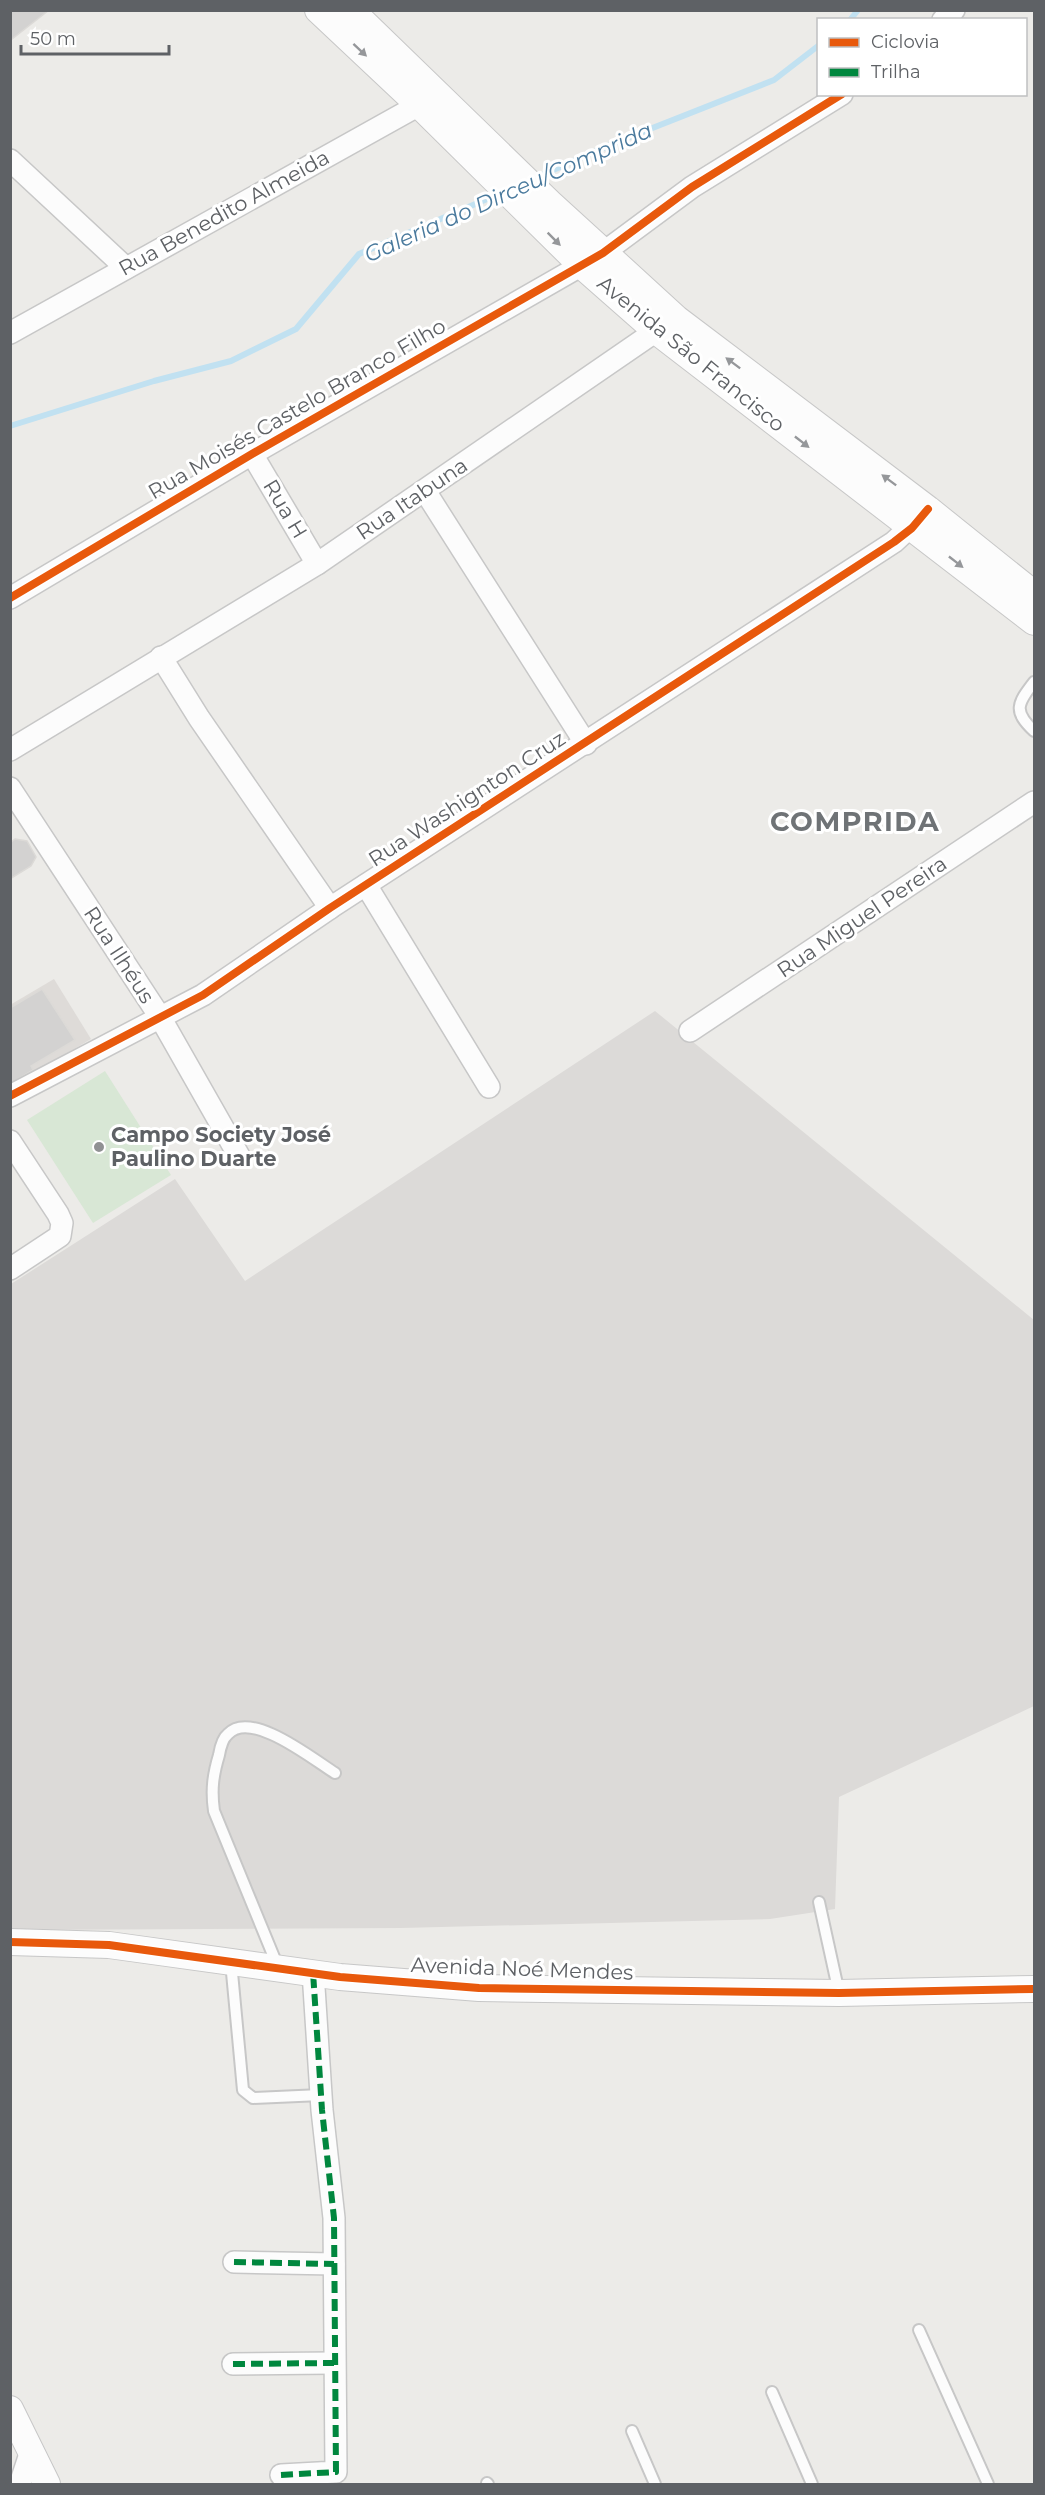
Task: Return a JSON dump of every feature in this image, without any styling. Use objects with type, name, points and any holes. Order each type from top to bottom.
[{"type":"street","name":"Avenida São Francisco","points":[[318,10],[428,98]]},
{"type":"street","name":"Avenida São Francisco","points":[[354,11],[428,98],[592,259],[656,331],[1035,622]]},
{"type":"street","name":"Rua Moisés Castelo Branco Filho","points":[[10,598],[252,454],[592,259],[692,187],[839,96]]},
{"type":"street","name":"Rua Benedito Almeida","points":[[10,333],[428,98]]},
{"type":"street","points":[[10,160],[126,268]]},
{"type":"street","name":"Avenida São Francisco","points":[[592,259],[928,509],[1035,594]]},
{"type":"street","name":"Rua Itabuna","points":[[10,750],[317,564],[656,331]]},
{"type":"street","name":"Rua H","points":[[252,454],[317,564]]},
{"type":"street","points":[[425,491],[586,744]]},
{"type":"street","name":"Rua Washignton Cruz","points":[[10,1096],[203,995],[366,885],[894,542],[912,528],[928,509]]},
{"type":"street","points":[[161,657],[199,718],[330,909]]},
{"type":"street","name":"Rua Ilhéus","points":[[13,798],[160,1017],[239,1156]]},
{"type":"street","name":"Rua Miguel Pereira","points":[[690,1031],[1035,802]]},
{"type":"street","points":[[366,885],[489,1087]]},
{"type":"street","points":[[10,1141],[62,1223],[62,1232],[52,1242],[10,1269]]},
{"type":"street","name":"Avenida Noé Mendes","points":[[10,1942],[109,1945],[398,1983],[479,1988],[839,1993],[1035,1989]]},
{"type":"street","points":[[281,2475],[336,2472],[332,2188],[321,2095],[312,1972]]},
{"type":"street","points":[[234,2262],[334,2264]]},
{"type":"street","points":[[232,2364],[334,2363]]},
{"type":"street","points":[[10,2409],[21,2438],[47,2484]]},
{"type":"street","points":[[20,2484],[21,2438]]},
{"type":"lane","points":[[1035,682],[1020,702],[1019,710],[1022,720],[1035,731]]},
{"type":"lane","points":[[279,1968],[214,1811],[212,1779],[220,1751],[227,1734],[240,1727],[255,1728],[274,1734],[335,1773]]},
{"type":"lane","points":[[819,1902],[839,1993]]},
{"type":"lane","points":[[231,1961],[243,2090],[253,2098],[321,2095]]},
{"type":"lane","points":[[919,2330],[988,2484]]},
{"type":"lane","points":[[772,2392],[812,2484]]},
{"type":"lane","points":[[632,2431],[656,2484]]},
{"type":"shaded area","points":[[54,979],[91,1039],[11,1086],[10,1005]]},
{"type":"shaded area","points":[[655,1011],[1034,1320],[1034,1706],[839,1797],[835,1909],[770,1919],[401,1928],[11,1930],[11,1284],[175,1179],[245,1281]]},
{"type":"green space","name":"Campo Society José Paulino Duarte","points":[[105,1071],[171,1175],[93,1223],[27,1120]]},
{"type":"building","points":[[10,10],[49,10],[12,39],[10,37]]},
{"type":"building","points":[[15,839],[27,841],[36,857],[31,866],[10,879],[10,843]]},
{"type":"building","points":[[42,989],[75,1040],[31,1066],[33,1070],[10,1084],[10,1008]]},
{"type":"waterway","name":"Galeria do Dirceu/Comprida","points":[[852,18],[858,10]]},
{"type":"waterway","name":"Galeria do Dirceu/Comprida","points":[[535,178],[617,142],[774,80],[817,47]]},
{"type":"waterway","name":"Galeria do Dirceu/Comprida","points":[[10,426],[154,381],[231,361],[296,329],[359,254],[501,193]]},
{"type":"marked path","points":[[281,2475],[336,2472],[334,2218],[322,2110],[313,1972]]},
{"type":"marked path","points":[[234,2262],[334,2264]]},
{"type":"marked path","points":[[233,2364],[334,2363]]},
{"type":"cycle path","points":[[10,598],[252,454],[603,253],[692,187],[839,96]]},
{"type":"cycle path","points":[[10,1096],[203,995],[330,908],[894,542],[912,528],[928,509]]},
{"type":"cycle path","points":[[10,1942],[109,1945],[340,1977],[479,1988],[839,1993],[1034,1989]]},
{"type":"place","name":"Campo Society José Paulino Duarte","points":[[99,1147]]},
{"type":"district","name":"COMPRIDA","points":[[855,822]]}]
